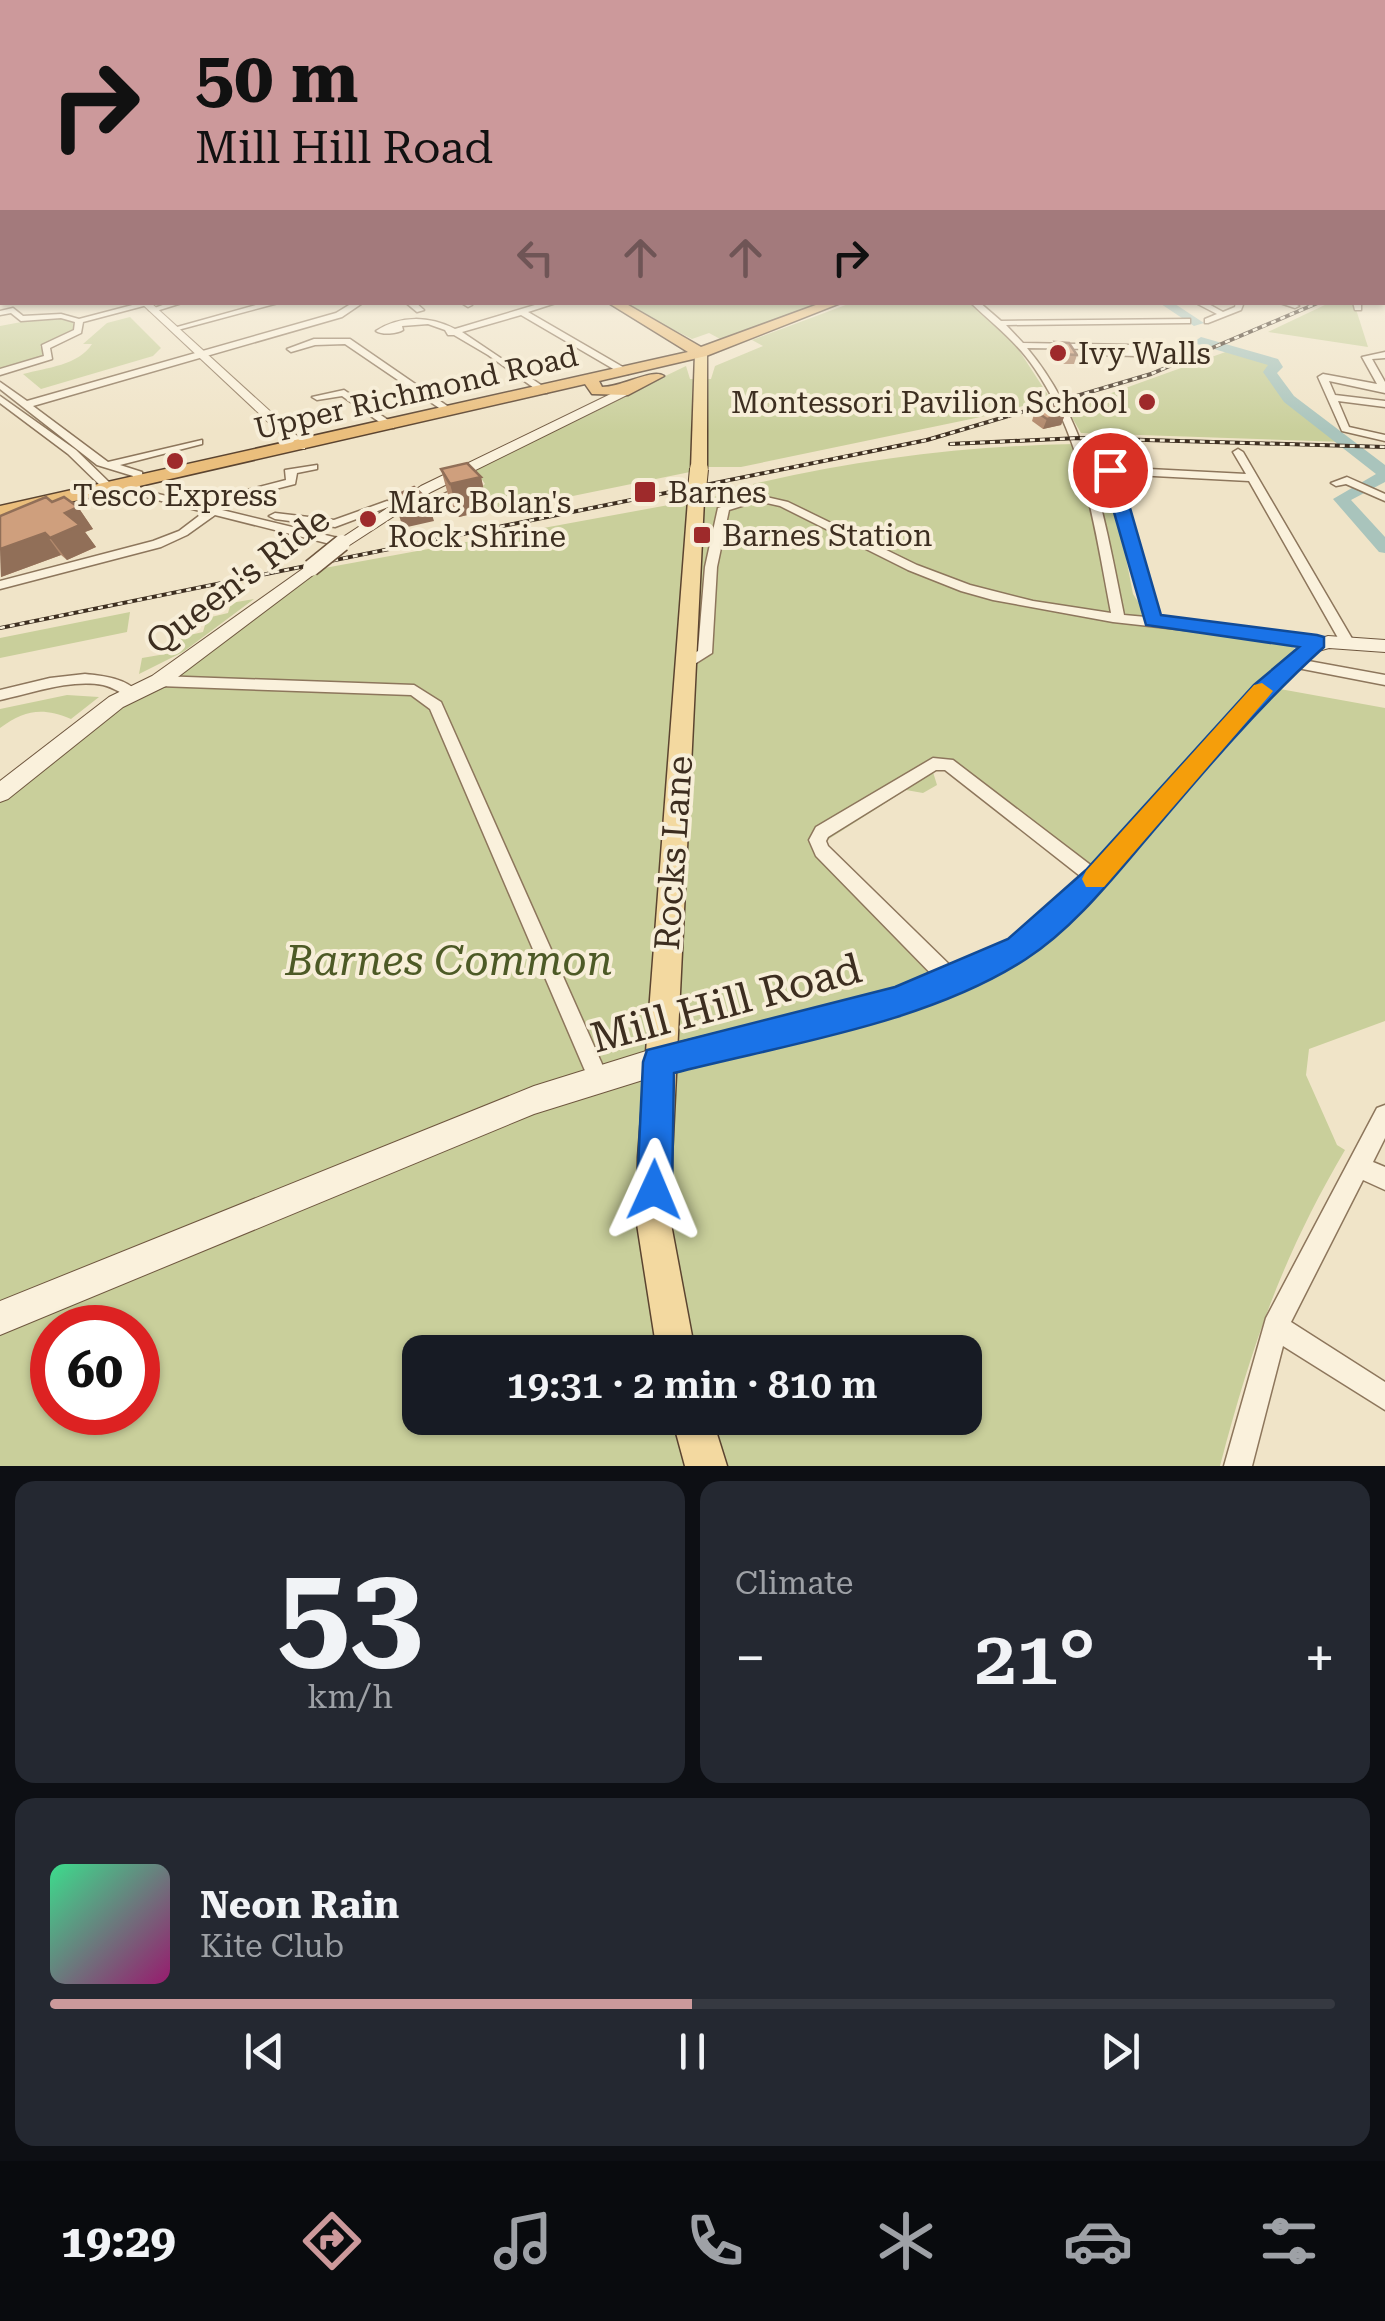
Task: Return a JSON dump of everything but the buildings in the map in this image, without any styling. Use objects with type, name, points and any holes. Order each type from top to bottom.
[{"type":"highway","points":[[618,305],[701,352]]},
{"type":"highway","name":"Upper Richmond Road","points":[[0,515],[136,480],[544,391],[594,386],[829,305]]},
{"type":"highway","name":"Queen's Ride","points":[[594,386],[623,392],[701,352]]},
{"type":"main road","name":"Rocks Lane","points":[[673,1335],[654,1224],[658,1062],[688,662],[700,463],[701,352]]},
{"type":"main road","name":"Queen's Ride","points":[[580,413],[597,400],[594,386]]},
{"type":"main road","name":"Queen's Ride","points":[[0,793],[132,692],[159,681],[342,543],[403,502],[623,392]]},
{"type":"main road","points":[[1317,642],[1385,646]]},
{"type":"main road","name":"Mill Hill Road","points":[[0,1318],[408,1150],[598,1080],[895,1002],[995,962],[1038,935],[1096,878],[1261,691],[1317,642]]},
{"type":"main road","points":[[697,1435],[706,1466]]},
{"type":"street","points":[[12,305],[78,321],[148,306],[302,446]]},
{"type":"street","points":[[174,329],[261,305]]},
{"type":"street","points":[[26,405],[339,315],[355,305]]},
{"type":"street","points":[[414,305],[420,310]]},
{"type":"street","points":[[452,333],[545,305]]},
{"type":"street","points":[[978,305],[1023,345],[1080,440],[1118,617]]},
{"type":"street","points":[[1204,305],[1222,314]]},
{"type":"street","points":[[1208,320],[1236,305]]},
{"type":"street","points":[[1292,305],[1296,306]]},
{"type":"street","points":[[522,312],[626,372]]},
{"type":"street","points":[[0,372],[50,357],[45,348],[78,331],[78,321]]},
{"type":"street","points":[[1002,323],[1188,321]]},
{"type":"street","points":[[398,325],[432,322],[544,391]]},
{"type":"street","points":[[291,349],[314,342],[350,342],[451,412]]},
{"type":"street","points":[[1023,345],[1096,347]]},
{"type":"street","points":[[1384,389],[1366,357],[1385,355]]},
{"type":"street","points":[[1384,389],[1324,376],[1348,431],[1385,438]]},
{"type":"street","points":[[0,386],[102,463],[112,464],[198,442]]},
{"type":"street","points":[[317,397],[344,392],[391,426]]},
{"type":"street","points":[[1330,396],[1385,404]]},
{"type":"street","points":[[0,399],[72,452],[109,488]]},
{"type":"street","points":[[1238,452],[1347,642]]},
{"type":"street","points":[[112,464],[110,467],[136,480],[138,492],[342,543]]},
{"type":"street","points":[[0,586],[158,544],[214,510],[237,487],[291,482],[291,472],[312,467]]},
{"type":"street","points":[[446,512],[431,503],[478,479],[466,468]]},
{"type":"street","points":[[1153,620],[1110,470],[1252,478]]},
{"type":"street","points":[[1351,483],[1385,498]]},
{"type":"street","points":[[688,662],[705,653],[710,567],[724,508],[747,498],[784,504],[936,576],[988,595],[1118,617],[1317,642]]},
{"type":"street","points":[[241,516],[335,524],[387,504]]},
{"type":"street","points":[[1292,662],[1385,680]]},
{"type":"street","points":[[0,695],[88,680],[122,686],[132,692]]},
{"type":"street","points":[[159,681],[414,690],[436,706],[598,1080]]},
{"type":"street","points":[[952,981],[822,851],[816,840],[822,832],[933,764],[948,764],[1096,878]]},
{"type":"street","points":[[1238,1466],[1275,1328],[1317,1240],[1385,1116]]},
{"type":"street","points":[[1360,1167],[1385,1180]]},
{"type":"street","points":[[1275,1328],[1385,1397]]},
{"type":"green space","points":[[625,305],[822,305],[722,340],[709,333],[692,339]]},
{"type":"green space","points":[[846,305],[972,305],[1005,329],[1050,398],[995,414],[741,467],[708,467],[707,459],[691,461],[690,472],[495,512],[476,491],[485,484],[475,469],[485,463],[686,366],[690,379],[711,379],[715,366],[763,346],[752,340]]},
{"type":"green space","points":[[1325,305],[1355,305],[1368,347],[1268,332]]},
{"type":"green space","points":[[48,317],[71,320],[76,328],[40,346],[46,355],[42,359],[0,370],[0,326]]},
{"type":"green space","points":[[130,317],[161,348],[153,356],[41,389],[23,374],[79,357],[92,344],[83,344],[107,323]]},
{"type":"green space","points":[[1231,350],[1270,363],[1267,374],[1286,399],[1344,442],[1081,433],[1067,409]]},
{"type":"green space","name":"Barnes Common","points":[[1075,444],[1080,460],[1092,461],[1088,444],[1104,445],[1133,594],[1152,623],[1289,644],[1297,651],[1263,681],[1280,689],[1385,708],[1385,1021],[1309,1049],[1306,1075],[1337,1145],[1345,1150],[1303,1228],[1270,1304],[1220,1466],[0,1466],[0,803],[83,735],[319,569],[756,489],[753,484],[833,467],[953,451]],"holes":[[[950,768],[1080,877],[1034,927],[952,968],[824,842],[906,790],[923,793],[937,785],[933,772]]]},
{"type":"green space","points":[[254,599],[183,652],[139,674],[142,658],[177,652],[181,637],[203,632],[207,618],[228,613],[231,603]]},
{"type":"green space","points":[[130,612],[127,632],[0,658],[0,638]]},
{"type":"green space","points":[[67,695],[99,697],[71,719],[34,712],[0,728],[0,709]]},
{"type":"waterway","points":[[1168,305],[1198,323]]},
{"type":"waterway","points":[[1201,341],[1273,362],[1276,367],[1270,372],[1289,399],[1385,473]]},
{"type":"waterway","points":[[1273,362],[1278,364]]},
{"type":"waterway","points":[[1385,476],[1341,499],[1385,548]]},
{"type":"railway","points":[[0,628],[927,440],[1151,374],[1313,305]]},
{"type":"railway","points":[[950,444],[1079,438],[1385,447]]},
{"type":"slow traffic","points":[[1095,879],[1262,691]]},
{"type":"place","name":"Ivy Walls","points":[[1058,353]]},
{"type":"place","name":"Montessori Pavilion School","points":[[1147,402]]},
{"type":"place","name":"Tesco Express","points":[[175,461]]},
{"type":"place","name":"Barnes","points":[[645,492]]},
{"type":"place","name":"Marc Bolan's Rock Shrine","points":[[368,519]]},
{"type":"place","name":"Barnes Station","points":[[702,535]]},
{"type":"route","points":[[654,1190],[658,1062],[895,1002],[974,972],[1018,948],[1038,935],[1096,878],[1261,691],[1317,642],[1153,620],[1110,470]]}]
